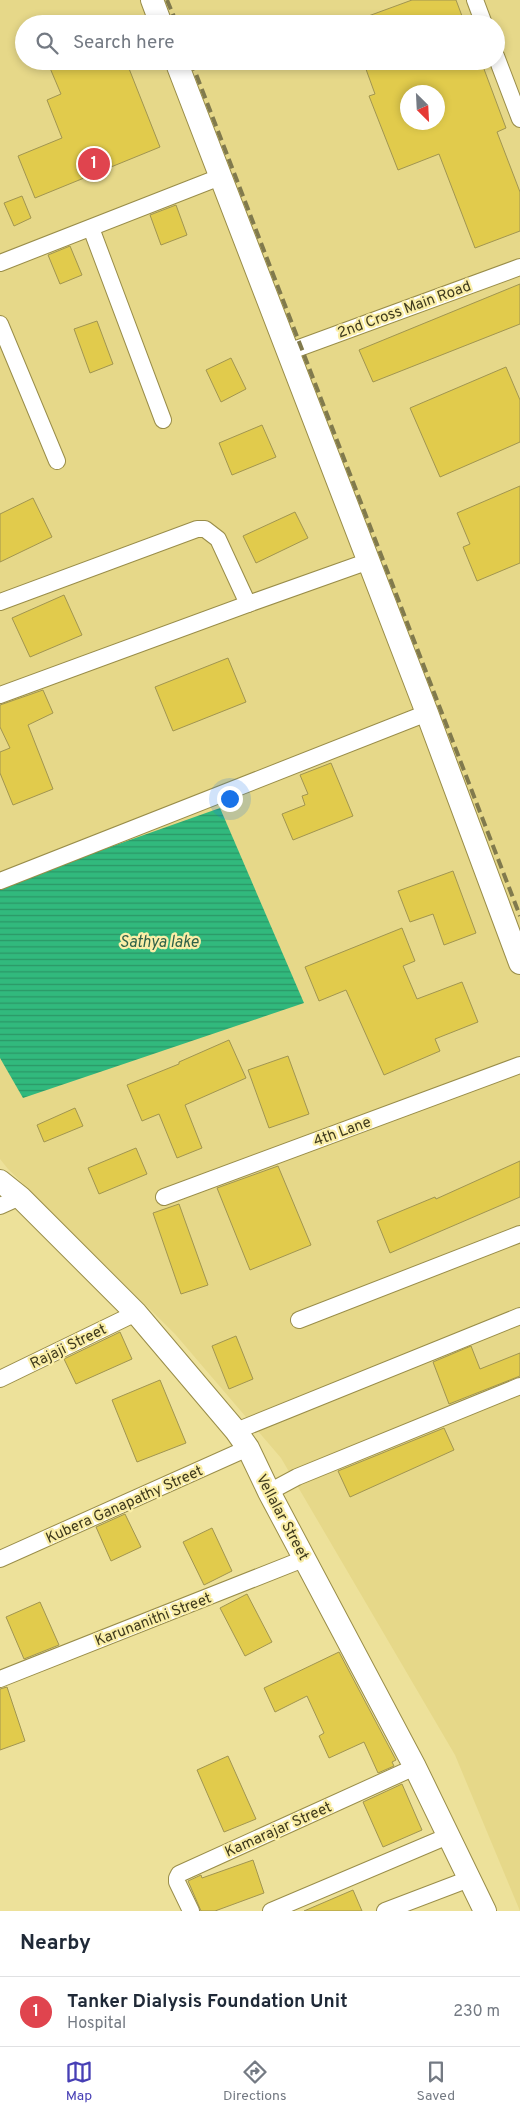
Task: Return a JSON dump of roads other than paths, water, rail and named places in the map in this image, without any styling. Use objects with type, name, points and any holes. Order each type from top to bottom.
[{"type":"street","points":[[152,0],[158,15]]},
{"type":"street","points":[[475,0],[481,15]]},
{"type":"street","points":[[179,70],[427,714],[520,963]]},
{"type":"street","points":[[501,70],[520,119]]},
{"type":"street","points":[[0,263],[220,177]]},
{"type":"street","points":[[91,228],[163,420]]},
{"type":"street","name":"2nd Cross Main Road","points":[[288,352],[520,267]]},
{"type":"street","points":[[0,324],[57,461]]},
{"type":"street","points":[[0,602],[196,529],[205,529],[218,539],[248,604]]},
{"type":"street","points":[[0,695],[368,561]]},
{"type":"street","points":[[0,881],[427,714]]},
{"type":"street","name":"4th Lane","points":[[164,1197],[520,1065]]},
{"type":"street","name":"Vellalar Street","points":[[0,1181],[10,1201],[136,1313],[242,1440],[415,1767],[484,1911]]},
{"type":"street","points":[[299,1320],[520,1234]]},
{"type":"street","name":"Rajaji Street","points":[[0,1379],[136,1313]]},
{"type":"street","name":"Kubera Ganapathy Street","points":[[0,1559],[242,1440],[520,1316]]},
{"type":"street","points":[[269,1492],[297,1477],[520,1386]]},
{"type":"street","name":"Karunanithi Street","points":[[0,1679],[306,1558]]},
{"type":"street","name":"Kamarajar Street","points":[[191,1911],[176,1878],[179,1874],[415,1767]]},
{"type":"street","points":[[271,1911],[448,1836]]},
{"type":"street","points":[[385,1911],[469,1879]]},
{"type":"water","name":"Sathya lake","points":[[220,808],[304,1003],[23,1098],[0,1058],[0,886]]},
{"type":"railway","points":[[167,0],[173,15]]},
{"type":"railway","points":[[194,70],[520,916]]},
{"type":"place","name":"Tanker Dialysis Foundation Unit","points":[[94,164]]}]
